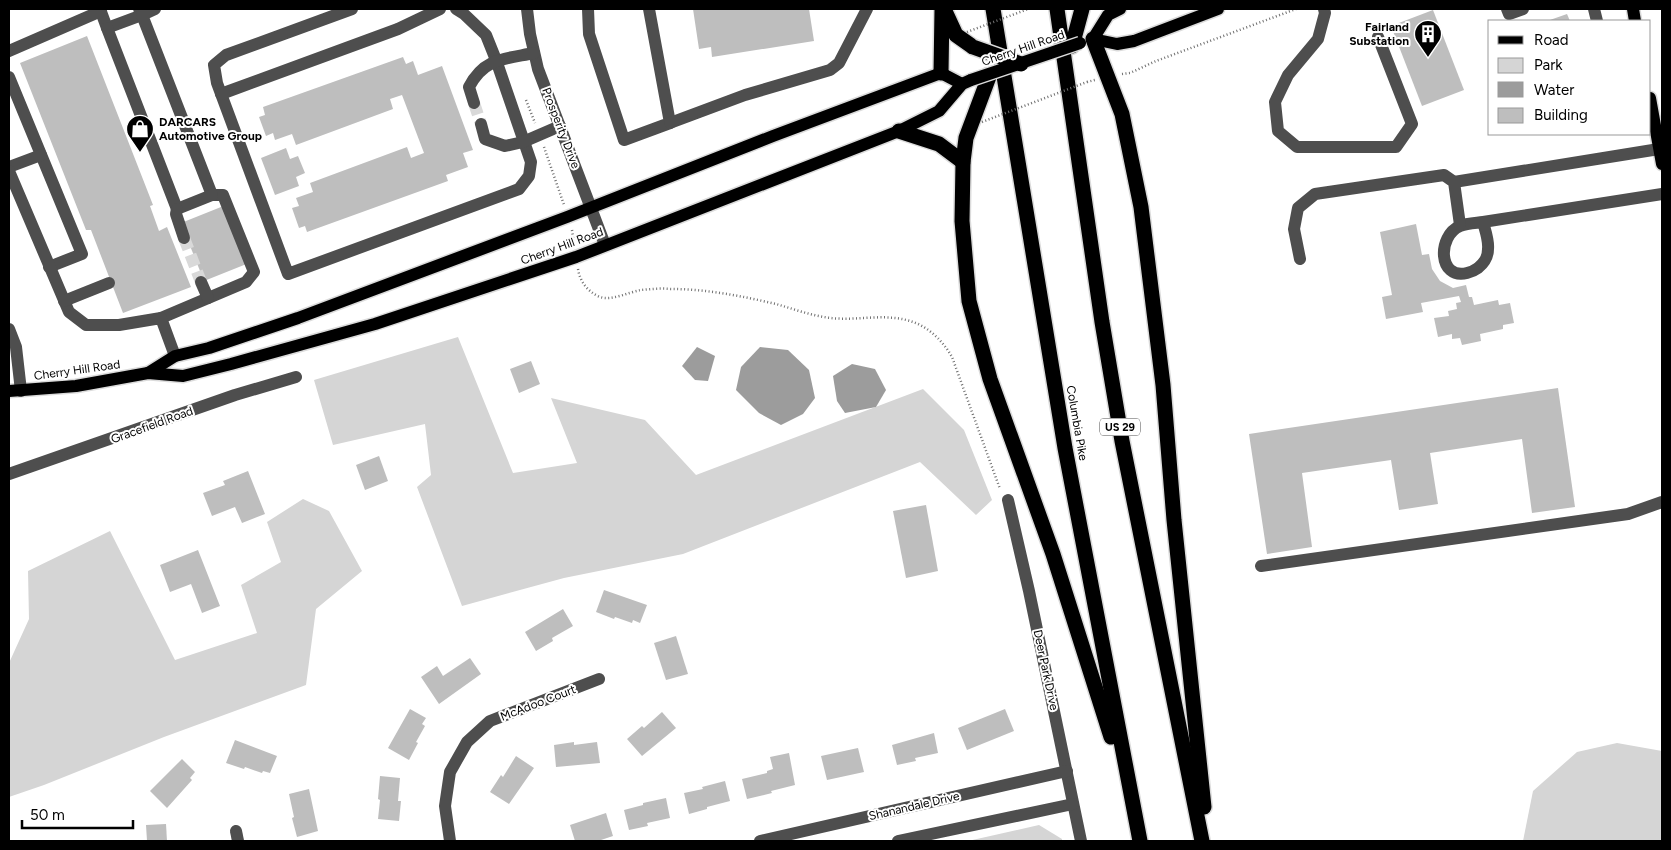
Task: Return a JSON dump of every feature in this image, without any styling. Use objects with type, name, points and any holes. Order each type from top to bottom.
[{"type":"highway","points":[[943,9],[956,35],[973,47],[1021,64]]},
{"type":"highway","points":[[941,73],[943,9]]},
{"type":"highway","name":"Columbia Pike","points":[[993,9],[1065,448],[1140,841]]},
{"type":"highway","name":"US 29","points":[[1058,9],[1102,322],[1121,432],[1202,841]]},
{"type":"highway","points":[[1082,9],[1080,39],[1108,77],[1122,114],[1142,207],[1163,385],[1174,520],[1208,841]]},
{"type":"highway","points":[[990,74],[979,116],[966,138],[963,162],[962,221],[969,300],[990,379],[1056,563],[1131,800]]},
{"type":"highway","points":[[899,131],[940,144],[963,162]]},
{"type":"main road","points":[[1080,39],[1108,15],[1120,9]]},
{"type":"main road","points":[[1080,39],[1116,44],[1134,41],[1218,9]]},
{"type":"main road","name":"Cherry Hill Road","points":[[15,391],[76,386],[148,373],[183,376],[303,345],[486,288],[605,245],[899,131],[939,111],[966,82],[1021,64],[1080,39]]},
{"type":"main road","points":[[941,73],[966,82]]},
{"type":"main road","name":"Cherry Hill Road","points":[[148,373],[175,356],[209,348],[298,318],[941,73]]},
{"type":"main road","points":[[1651,107],[1662,164]]},
{"type":"street","points":[[107,28],[140,12],[155,9]]},
{"type":"street","points":[[352,9],[226,55],[214,65],[221,94],[288,274],[519,189],[529,176],[531,162],[486,35],[456,9]]},
{"type":"street","points":[[221,94],[398,29],[440,9]]},
{"type":"street","name":"Prosperity Drive","points":[[527,9],[534,53],[605,245]]},
{"type":"street","points":[[588,9],[589,34],[624,140],[746,95],[830,70],[839,64],[867,9]]},
{"type":"street","points":[[649,9],[670,123]]},
{"type":"street","points":[[1324,9],[1325,13],[1318,39],[1288,75],[1274,102],[1278,131],[1297,147],[1396,147],[1412,124],[1378,37]]},
{"type":"street","points":[[1507,9],[1509,14],[1523,9]]},
{"type":"street","points":[[9,51],[100,10],[177,209],[176,214],[184,238]]},
{"type":"street","points":[[140,12],[212,195]]},
{"type":"street","points":[[474,103],[469,87],[476,74],[496,60],[534,53]]},
{"type":"street","points":[[9,77],[82,254],[49,267]]},
{"type":"street","points":[[481,124],[486,139],[505,146],[523,142],[560,126]]},
{"type":"street","points":[[1300,259],[1294,228],[1298,208],[1315,194],[1444,175],[1454,182],[1660,146]]},
{"type":"street","points":[[41,155],[9,169],[69,312],[86,326],[119,325],[161,318],[246,282],[254,272],[223,195],[212,195],[177,209]]},
{"type":"street","points":[[1454,182],[1460,226]]},
{"type":"street","points":[[1483,222],[1488,248],[1485,262],[1475,271],[1461,274],[1452,270],[1445,263],[1442,253],[1451,233],[1460,226],[1483,222],[1662,194]]},
{"type":"street","points":[[201,282],[208,298]]},
{"type":"street","points":[[64,301],[109,283]]},
{"type":"street","points":[[161,318],[175,356]]},
{"type":"street","points":[[9,329],[16,347],[15,391]]},
{"type":"street","name":"Gracefield Road","points":[[9,474],[235,395],[296,377]]},
{"type":"street","name":"Deer Park Drive","points":[[1008,500],[1030,591],[1081,841]]},
{"type":"street","points":[[1261,566],[1628,514],[1662,502]]},
{"type":"street","name":"McAdoo Court","points":[[450,841],[445,806],[450,772],[467,742],[490,721],[600,679]]},
{"type":"street","name":"Shanandale Drive","points":[[768,840],[1067,771]]},
{"type":"street","points":[[898,841],[1073,804]]},
{"type":"path","points":[[967,32],[1028,9]]},
{"type":"path","points":[[979,116],[1087,82],[1130,73],[1156,61],[1296,9]]},
{"type":"path","points":[[579,277],[584,286],[601,297],[608,298],[640,290],[692,289],[775,304],[830,318],[891,318],[911,321],[920,325],[939,339],[952,357],[997,482],[1008,500]]},
{"type":"green space","points":[[458,337],[513,473],[577,463],[551,398],[645,420],[696,475],[923,389],[964,430],[992,500],[976,515],[920,462],[683,554],[564,578],[462,606],[417,487],[431,475],[425,424],[333,445],[314,380]]},
{"type":"green space","points":[[303,499],[329,511],[362,571],[316,609],[306,685],[9,797],[9,663],[29,619],[28,571],[110,531],[175,660],[257,633],[241,585],[281,562],[267,522]]},
{"type":"green space","points":[[1617,743],[1662,751],[1662,841],[1523,841],[1533,791],[1577,752]]},
{"type":"green space","points":[[1039,825],[1062,839],[1062,841],[968,841]]},
{"type":"water","points":[[697,347],[715,356],[708,381],[695,380],[682,366]]},
{"type":"water","points":[[760,347],[788,350],[809,370],[815,398],[803,414],[781,425],[759,413],[736,390],[741,367]]},
{"type":"water","points":[[852,364],[875,369],[886,390],[876,407],[845,413],[837,401],[833,376]]},
{"type":"building","points":[[693,9],[809,9],[814,41],[712,57],[711,47],[699,49]]},
{"type":"building","name":"Fairland Substation","points":[[1433,10],[1464,90],[1422,106],[1391,26]]},
{"type":"building","points":[[1567,14],[1570,20],[1550,20]]},
{"type":"building","points":[[87,36],[153,205],[150,206],[159,231],[167,227],[191,287],[123,313],[91,230],[86,230],[20,63]]},
{"type":"building","points":[[403,57],[406,64],[413,61],[418,75],[442,66],[473,150],[463,153],[468,167],[446,175],[448,181],[307,232],[305,226],[299,228],[292,208],[299,206],[296,198],[313,192],[310,183],[407,147],[411,158],[424,153],[402,95],[390,99],[393,109],[296,145],[292,134],[275,140],[273,133],[266,136],[259,117],[265,115],[263,107]]},
{"type":"building","points":[[286,148],[290,159],[298,156],[305,173],[296,177],[299,186],[275,195],[261,158]]},
{"type":"building","points":[[226,205],[249,263],[204,281],[181,223]]},
{"type":"building","points":[[1416,224],[1422,255],[1429,254],[1432,269],[1440,281],[1453,288],[1466,285],[1469,297],[1472,297],[1474,305],[1498,300],[1499,305],[1510,303],[1514,323],[1503,325],[1503,329],[1480,334],[1481,341],[1462,345],[1460,338],[1452,339],[1452,334],[1438,337],[1434,318],[1449,316],[1448,311],[1457,309],[1456,303],[1461,302],[1459,296],[1421,303],[1423,312],[1386,319],[1382,297],[1392,295],[1380,232]]},
{"type":"building","points":[[531,361],[540,384],[519,393],[510,369]]},
{"type":"building","points":[[1558,388],[1575,507],[1532,513],[1522,439],[1430,453],[1438,504],[1399,510],[1391,460],[1302,473],[1312,547],[1267,554],[1249,434]]},
{"type":"building","points":[[379,456],[388,481],[365,490],[356,465]]},
{"type":"building","points":[[248,471],[265,514],[242,523],[235,507],[212,516],[203,493],[225,485],[223,481]]},
{"type":"building","points":[[926,505],[938,571],[906,578],[893,511]]},
{"type":"building","points":[[198,550],[220,606],[202,613],[191,584],[170,592],[160,565]]},
{"type":"building","points":[[604,590],[647,605],[640,623],[633,620],[632,623],[615,617],[614,619],[596,612]]},
{"type":"building","points":[[563,609],[573,626],[552,638],[553,641],[536,651],[525,632]]},
{"type":"building","points":[[676,636],[688,674],[666,680],[654,643]]},
{"type":"building","points":[[470,658],[481,674],[439,704],[421,677],[437,666],[443,676]]},
{"type":"building","points":[[410,709],[426,718],[422,724],[425,726],[409,760],[388,748]]},
{"type":"building","points":[[1005,709],[1014,731],[967,750],[958,728]]},
{"type":"building","points":[[662,712],[676,728],[642,756],[627,739],[642,726],[644,728]]},
{"type":"building","points":[[934,733],[938,753],[915,758],[916,761],[897,765],[892,745]]},
{"type":"building","points":[[235,740],[277,756],[270,773],[263,771],[262,773],[245,767],[244,769],[226,763]]},
{"type":"building","points":[[574,742],[574,745],[597,742],[600,763],[556,767],[554,745]]},
{"type":"building","points":[[858,748],[864,772],[827,780],[821,756]]},
{"type":"building","points":[[789,753],[795,785],[747,799],[742,779],[767,773],[767,771],[773,769],[770,757]]},
{"type":"building","points":[[516,756],[534,768],[509,804],[490,792],[501,775],[503,777]]},
{"type":"building","points":[[182,759],[195,772],[190,778],[192,780],[167,808],[150,791]]},
{"type":"building","points":[[380,776],[400,778],[398,801],[401,801],[399,821],[378,819]]},
{"type":"building","points":[[725,781],[730,801],[689,814],[684,793]]},
{"type":"building","points":[[309,789],[318,831],[297,837],[289,794]]},
{"type":"building","points":[[666,798],[670,818],[647,823],[648,826],[629,830],[624,810],[643,805],[643,803]]},
{"type":"building","points":[[606,813],[613,836],[598,841],[575,841],[570,825]]},
{"type":"building","points":[[166,824],[167,841],[147,841],[146,825]]},
{"type":"tunnel","points":[[474,103],[481,124]]},
{"type":"tunnel","points":[[184,238],[201,282]]},
{"type":"place","name":"Fairland Substation","points":[[1428,58]]},
{"type":"place","name":"DARCARS Automotive Group","points":[[140,153]]}]
